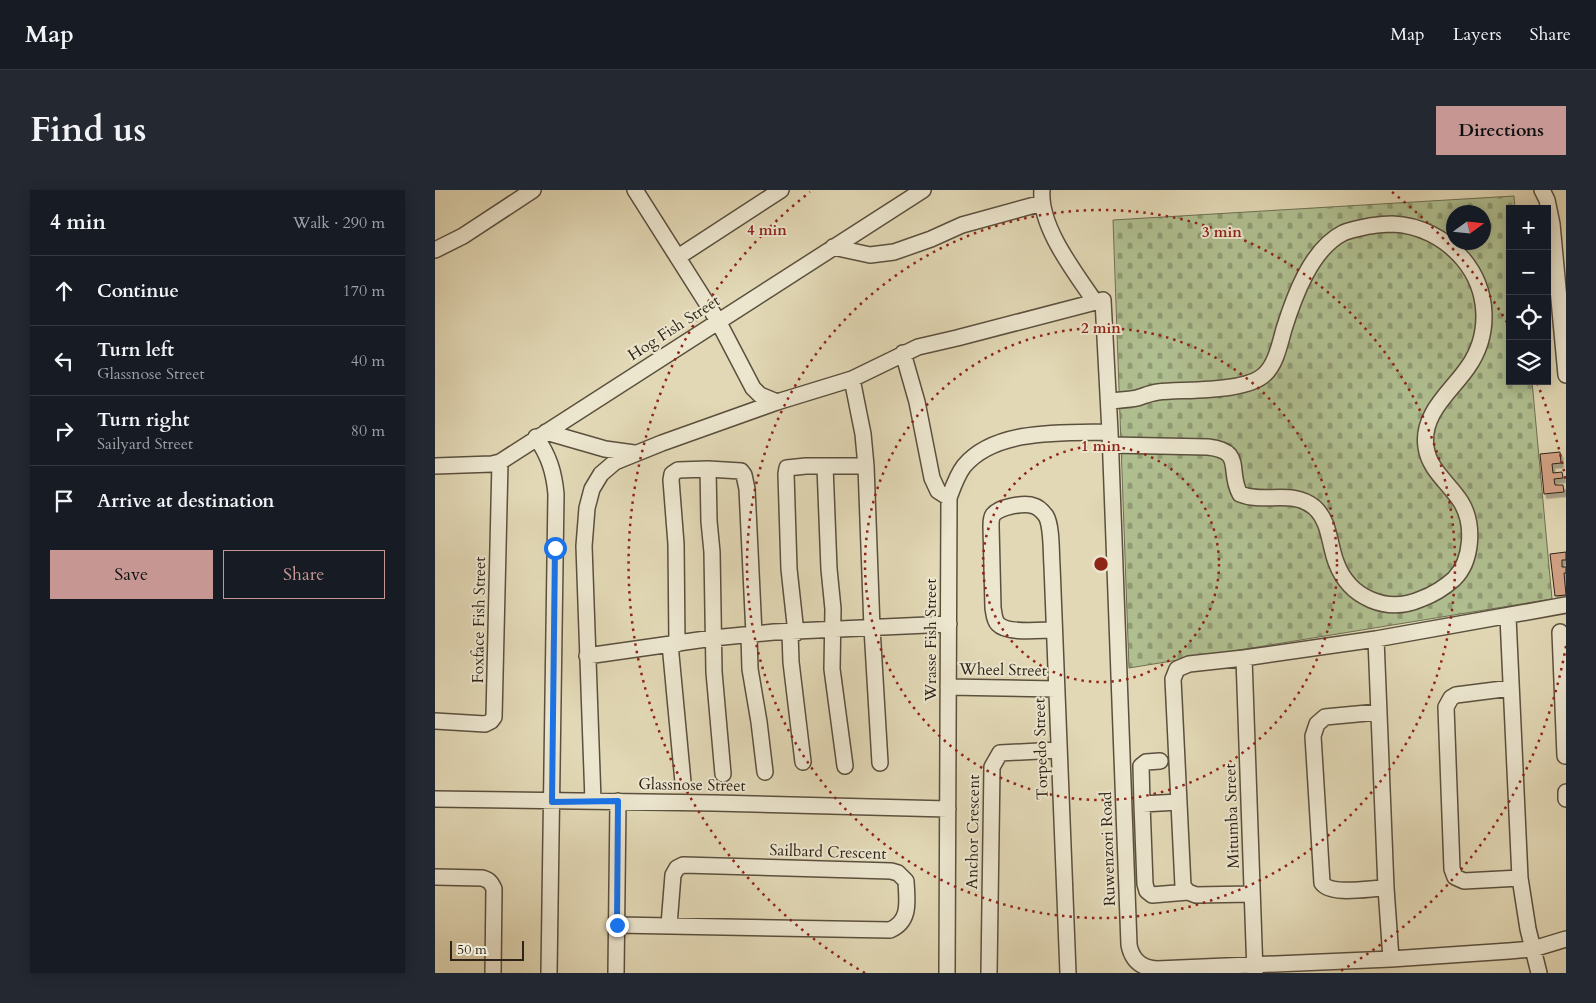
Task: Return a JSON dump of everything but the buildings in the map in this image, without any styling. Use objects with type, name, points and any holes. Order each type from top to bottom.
[{"type":"street","points":[[435,250],[463,236],[533,190]]},
{"type":"street","points":[[635,190],[718,321],[753,388],[760,395],[777,402]]},
{"type":"street","points":[[678,256],[781,190]]},
{"type":"street","name":"Hog Fish Street","points":[[435,466],[501,462],[923,190]]},
{"type":"street","points":[[1542,190],[1561,247],[1566,375]]},
{"type":"street","points":[[593,801],[585,546],[587,508],[592,489],[601,474],[615,462],[662,442],[777,402],[852,379],[919,346],[1099,301],[1053,236],[1047,223],[1042,197],[894,252],[870,255],[833,248]]},
{"type":"street","name":"Wrasse Fish Street","points":[[947,973],[949,498],[964,466],[978,453],[993,445],[1008,440],[1038,435],[1111,438],[1221,448],[1227,451],[1233,462],[1236,488],[1240,494],[1251,497],[1294,498],[1315,508],[1325,521],[1335,562],[1351,586],[1361,594],[1384,605],[1403,604],[1421,599],[1455,578],[1465,563],[1470,542],[1469,525],[1460,500],[1434,470],[1426,446],[1426,431],[1431,415],[1444,395],[1469,366],[1482,336],[1485,322],[1481,293],[1468,265],[1457,252],[1440,238],[1422,229],[1388,224],[1345,232],[1333,240],[1311,265],[1288,317],[1277,351],[1265,375],[1236,386],[1158,392],[1136,398],[1109,401]]},
{"type":"street","name":"Ruwenzori Road","points":[[1099,301],[1111,438],[1130,950],[1137,962],[1151,969],[1324,967],[1391,959],[1533,949],[1566,939]]},
{"type":"street","points":[[903,353],[917,402],[932,478],[939,492],[949,498]]},
{"type":"street","points":[[852,379],[863,434],[866,466],[872,628],[880,763]]},
{"type":"street","points":[[541,435],[605,449],[637,453]]},
{"type":"street","points":[[541,435],[553,472],[556,494],[549,973]]},
{"type":"street","name":"Foxface Fish Street","points":[[435,720],[485,724],[491,722],[494,717],[501,462]]},
{"type":"street","points":[[803,762],[791,662],[793,633],[786,470],[792,466],[866,466]]},
{"type":"street","points":[[825,466],[833,630],[832,669],[845,766]]},
{"type":"street","points":[[708,469],[709,521],[712,552],[714,672],[723,774]]},
{"type":"street","points":[[683,782],[674,644],[676,552],[672,474],[678,470],[741,471],[744,475],[746,482],[752,635],[750,669],[765,772]]},
{"type":"street","name":"Torpedo Street","points":[[1053,630],[1012,630],[998,624],[993,608],[991,526],[994,513],[999,509],[1033,505],[1045,515],[1048,524],[1052,566],[1053,630],[1068,973]]},
{"type":"street","points":[[1188,892],[1184,888],[1182,880],[1173,679],[1177,669],[1189,664],[1244,658],[1375,638],[1508,617],[1566,605]]},
{"type":"street","points":[[1508,617],[1520,878],[1524,908],[1539,973]]},
{"type":"street","points":[[587,656],[713,638],[949,624]]},
{"type":"street","points":[[1560,632],[1564,672],[1565,756]]},
{"type":"street","points":[[1375,638],[1391,959]]},
{"type":"street","name":"Mitumba Street","points":[[1244,658],[1255,969]]},
{"type":"street","name":"Wheel Street","points":[[948,687],[1057,689]]},
{"type":"street","points":[[1511,688],[1456,695],[1451,698],[1446,707],[1452,860],[1454,875],[1462,880],[1520,878]]},
{"type":"street","points":[[1378,712],[1325,717],[1317,724],[1313,736],[1322,882],[1326,887],[1335,890],[1386,888]]},
{"type":"street","name":"Anchor Crescent","points":[[989,973],[992,767],[1000,753],[1058,750]]},
{"type":"street","points":[[1160,761],[1146,762],[1141,766],[1145,884],[1147,892],[1152,895],[1188,892],[1196,895],[1252,894]]},
{"type":"street","points":[[1566,792],[1566,799]]},
{"type":"street","name":"Glassnose Street","points":[[435,799],[552,802],[618,801],[949,809]]},
{"type":"street","points":[[616,973],[618,801]]},
{"type":"street","points":[[1142,804],[1179,802]]},
{"type":"street","name":"Sailbard Crescent","points":[[617,925],[890,930],[898,927],[903,921],[906,910],[905,881],[898,873],[891,871],[683,865],[677,868],[673,875],[669,925]]},
{"type":"street","points":[[435,877],[482,878],[488,880],[491,884],[494,889],[493,973]]},
{"type":"green space","points":[[1514,196],[1515,205],[1506,205],[1506,385],[1532,385],[1552,599],[1129,668],[1113,220]]},
{"type":"route","points":[[555,548],[552,802],[618,801],[617,925]]}]
